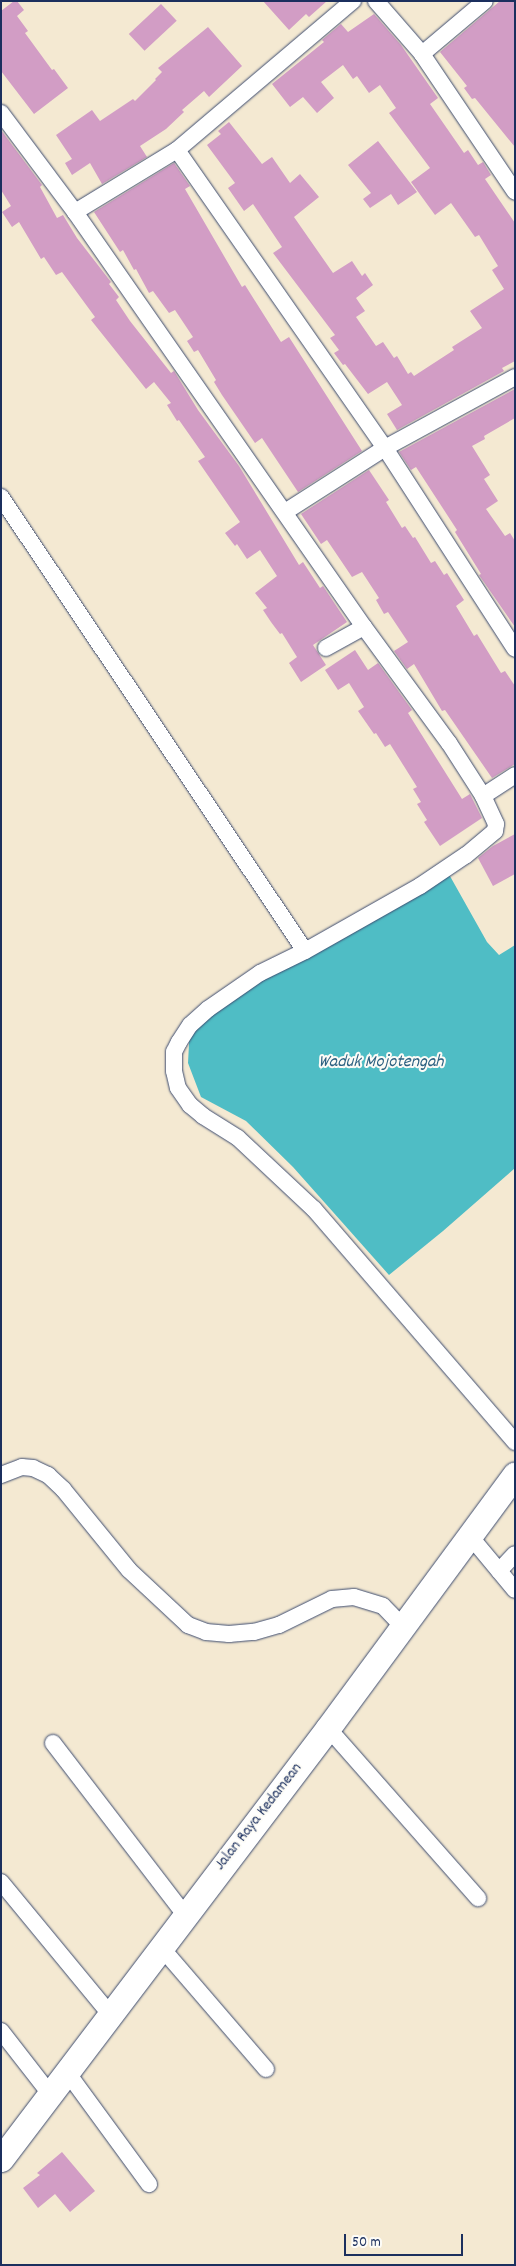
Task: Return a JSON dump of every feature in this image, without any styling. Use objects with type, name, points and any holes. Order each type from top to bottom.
[{"type":"highway","name":"Jalan Raya Kedamean","points":[[1,2158],[328,1728],[513,1480]]},
{"type":"street","points":[[75,212],[177,150],[353,1]]},
{"type":"street","points":[[376,1],[422,54],[515,192]]},
{"type":"street","points":[[422,54],[485,1]]},
{"type":"street","points":[[1,113],[75,212],[364,627],[449,743],[483,796],[496,824],[495,830],[466,855],[420,886],[306,951],[260,973],[208,1009],[190,1025],[174,1052],[174,1071],[178,1088],[190,1105],[203,1116],[238,1138],[314,1210],[515,1442]]},
{"type":"street","points":[[177,150],[385,448],[515,649]]},
{"type":"street","points":[[285,512],[385,448],[515,377]]},
{"type":"street","points":[[1,497],[306,951]]},
{"type":"street","points":[[326,648],[364,627]]},
{"type":"street","points":[[483,796],[515,776]]},
{"type":"street","points":[[1,1475],[22,1467],[33,1468],[48,1475],[63,1489],[129,1570],[188,1625],[206,1632],[229,1634],[254,1632],[280,1625],[332,1599],[354,1597],[383,1606],[402,1627]]},
{"type":"street","points":[[470,1536],[515,1590]]},
{"type":"street","points":[[499,1571],[515,1554]]},
{"type":"street","points":[[328,1728],[478,1898]]},
{"type":"street","points":[[53,1743],[185,1915]]},
{"type":"street","points":[[1,1882],[110,2014]]},
{"type":"street","points":[[161,1947],[266,2069]]},
{"type":"street","points":[[1,2031],[50,2094]]},
{"type":"street","points":[[67,2072],[149,2184]]},
{"type":"water","name":"Waduk Mojotengah","points":[[446,869],[487,942],[499,955],[515,945],[515,1168],[389,1275],[293,1167],[246,1121],[201,1097],[188,1063],[190,1025],[301,953]]},
{"type":"building","points":[[14,1],[17,1],[24,10],[17,16],[28,31],[25,33],[52,70],[54,69],[68,88],[34,114],[1,71],[1,11]]},
{"type":"building","points":[[263,1],[327,1],[309,17],[306,14],[289,30]]},
{"type":"building","points":[[500,1],[515,1],[515,147],[475,98],[472,99],[464,88],[467,86],[440,52]]},
{"type":"building","points":[[161,4],[177,21],[145,51],[129,34]]},
{"type":"building","points":[[374,14],[401,45],[438,98],[430,104],[464,153],[468,150],[478,165],[483,162],[491,175],[485,179],[515,223],[515,361],[502,368],[504,371],[397,430],[387,414],[402,405],[387,382],[368,394],[345,364],[343,365],[334,353],[339,350],[330,338],[335,335],[273,253],[282,247],[253,204],[244,211],[228,188],[235,183],[207,145],[221,134],[218,131],[229,122],[262,164],[272,157],[290,183],[300,174],[319,197],[294,217],[333,273],[352,261],[362,276],[365,273],[373,285],[356,298],[365,311],[356,317],[376,346],[383,342],[394,358],[397,356],[408,374],[411,372],[414,376],[454,350],[452,347],[482,328],[470,311],[504,289],[492,270],[498,266],[479,235],[475,237],[451,203],[435,215],[411,182],[430,168],[389,113],[396,108],[380,85],[369,93],[357,76],[353,79],[343,65],[321,82],[334,98],[317,113],[303,97],[290,107],[272,84],[324,42],[322,40],[341,24],[348,32]]},
{"type":"building","points":[[208,27],[242,66],[209,97],[204,91],[182,110],[184,112],[166,129],[140,146],[147,157],[102,184],[90,163],[72,175],[65,163],[72,159],[56,135],[92,110],[100,121],[133,99],[135,101],[162,72],[158,68]]},
{"type":"building","points":[[1,130],[42,185],[40,187],[57,218],[63,215],[77,238],[111,282],[109,284],[119,297],[116,300],[130,321],[171,373],[174,371],[198,410],[239,466],[299,565],[303,562],[320,588],[323,586],[347,622],[313,645],[326,665],[301,682],[289,663],[297,657],[282,633],[280,634],[263,610],[267,608],[255,593],[277,576],[260,550],[247,559],[237,544],[235,546],[225,533],[240,522],[198,461],[205,457],[179,420],[177,421],[167,405],[171,403],[154,382],[146,389],[91,320],[95,317],[62,272],[56,275],[44,257],[41,259],[19,222],[12,227],[2,212],[11,206],[1,190]]},
{"type":"building","points":[[378,141],[417,192],[398,205],[391,194],[370,208],[363,199],[371,193],[348,165]]},
{"type":"building","points":[[174,163],[190,186],[185,189],[242,287],[245,285],[281,342],[289,337],[362,451],[298,492],[262,438],[255,443],[222,395],[214,382],[216,380],[198,350],[194,352],[187,341],[193,337],[175,310],[169,313],[153,291],[149,293],[136,269],[134,270],[123,250],[120,252],[94,212]]},
{"type":"building","points":[[515,389],[515,418],[484,436],[485,439],[472,446],[490,475],[484,479],[498,501],[486,509],[505,536],[510,533],[515,541],[515,627],[479,575],[481,574],[455,532],[457,530],[416,467],[411,470],[399,452]]},
{"type":"building","points":[[369,470],[389,500],[386,502],[402,528],[405,526],[413,538],[415,537],[431,563],[435,561],[444,575],[447,573],[464,600],[456,606],[474,636],[477,634],[501,673],[505,671],[515,686],[515,764],[492,778],[445,710],[442,711],[414,664],[407,669],[394,651],[408,642],[388,612],[384,614],[376,600],[379,598],[362,572],[352,577],[327,540],[321,544],[301,514]]},
{"type":"building","points":[[355,650],[368,670],[378,663],[412,710],[408,713],[462,799],[470,794],[482,818],[440,846],[424,822],[427,820],[417,804],[421,802],[413,789],[417,787],[390,744],[385,747],[358,711],[364,707],[349,683],[338,690],[325,670]]},
{"type":"building","points":[[515,834],[515,874],[493,886],[478,858],[493,846]]},
{"type":"building","points":[[62,2152],[95,2191],[70,2212],[55,2194],[38,2208],[23,2188],[40,2175],[37,2173]]}]
